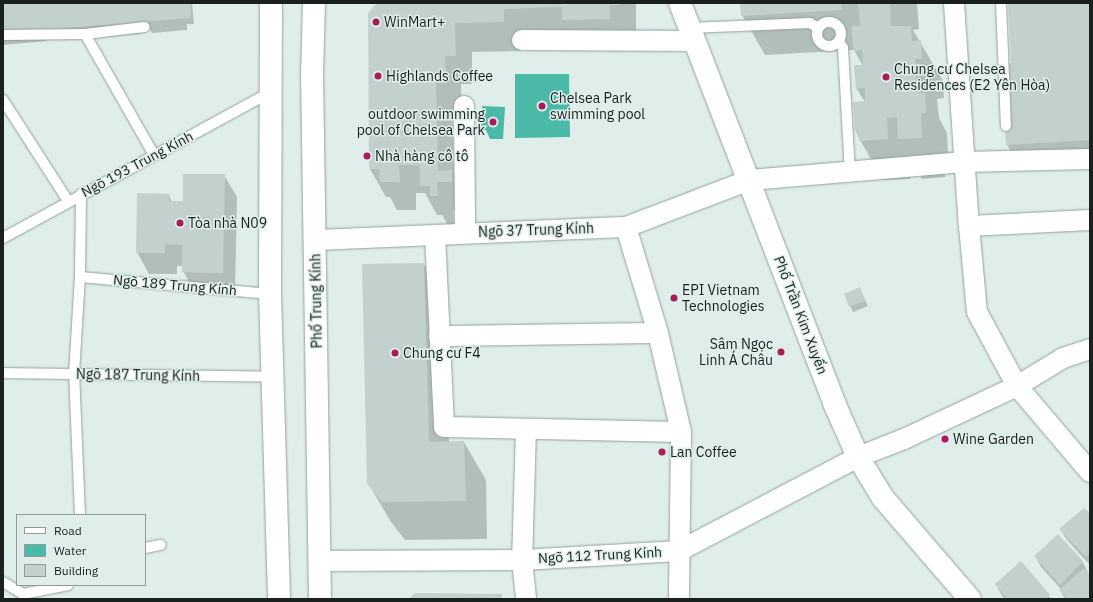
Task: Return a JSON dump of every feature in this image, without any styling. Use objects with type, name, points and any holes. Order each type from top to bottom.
[{"type":"main road","points":[[271,3],[270,294],[278,599]]},
{"type":"main road","name":"Phố Trần Kim Xuyến","points":[[680,3],[750,180],[834,403],[858,457],[883,498],[970,599]]},
{"type":"main road","name":"Phố Trung Kính","points":[[316,5],[312,73],[320,599]]},
{"type":"street","points":[[954,3],[964,162],[978,312],[1017,386],[1090,472]]},
{"type":"street","points":[[522,40],[692,34]]},
{"type":"street","points":[[464,106],[464,234]]},
{"type":"street","name":"Ngõ 37 Trung Kính","points":[[315,240],[626,227],[750,180],[964,162],[1090,159]]},
{"type":"street","points":[[969,226],[1090,220]]},
{"type":"street","points":[[626,227],[658,333],[681,432],[679,599]]},
{"type":"street","points":[[435,235],[444,427],[681,432]]},
{"type":"street","points":[[439,336],[658,333]]},
{"type":"street","name":"Ngõ 112 Trung Kính","points":[[319,561],[522,560],[679,551],[858,457],[904,439],[1017,386],[1063,358],[1090,349]]},
{"type":"street","points":[[526,429],[522,560],[526,599]]},
{"type":"lane","points":[[1001,3],[1006,126]]},
{"type":"lane","points":[[839,42],[832,46],[824,46],[818,40],[816,31],[825,22],[836,24],[841,30],[839,42],[843,48],[850,172]]},
{"type":"lane","points":[[692,34],[810,23],[818,28]]},
{"type":"lane","points":[[3,35],[85,34],[145,27]]},
{"type":"lane","points":[[85,34],[154,155]]},
{"type":"lane","name":"Ngõ 193 Trung Kính","points":[[3,238],[68,201],[271,92]]},
{"type":"lane","points":[[3,100],[7,116],[68,201]]},
{"type":"lane","points":[[80,514],[74,374],[80,277],[81,194]]},
{"type":"lane","name":"Ngõ 189 Trung Kính","points":[[80,277],[270,294]]},
{"type":"lane","name":"Ngõ 187 Trung Kính","points":[[3,373],[273,377]]},
{"type":"lane","points":[[146,548],[161,545]]},
{"type":"lane","points":[[3,582],[23,594],[63,586]]},
{"type":"water","name":"Chelsea Park swimming pool","points":[[515,74],[569,74],[570,137],[515,138]]},
{"type":"water","name":"outdoor swimming pool of Chelsea Park","points":[[482,106],[505,107],[503,139],[490,139],[486,130],[480,128],[484,117]]},
{"type":"building","points":[[3,3],[190,3],[191,18],[3,33]]},
{"type":"building","points":[[377,3],[620,3],[620,5],[610,5],[610,19],[562,20],[562,7],[504,9],[504,22],[455,23],[456,56],[445,56],[446,82],[436,82],[438,171],[452,170],[452,182],[437,182],[438,196],[430,196],[430,186],[420,186],[420,165],[399,165],[400,182],[380,182],[379,169],[369,169],[368,13]]},
{"type":"building","points":[[740,3],[841,3],[842,10],[741,16]]},
{"type":"building","name":"Chung cư Chelsea Residences (E2 Yên Hòa)","points":[[858,3],[890,3],[891,26],[911,26],[912,41],[921,40],[922,59],[915,59],[917,93],[925,93],[926,113],[921,114],[922,138],[898,139],[897,117],[887,118],[888,139],[859,141],[858,131],[855,131],[853,102],[865,101],[865,88],[856,89],[854,65],[863,65],[862,50],[854,51],[852,35],[852,26],[860,26]]},
{"type":"building","points":[[1008,3],[1090,3],[1090,140],[1006,145],[1001,64],[1011,63]]},
{"type":"building","name":"Tòa nhà N09","points":[[183,174],[225,174],[223,273],[182,272],[182,245],[165,244],[165,253],[136,253],[137,193],[169,194],[169,201],[183,201]]},
{"type":"building","name":"Chung cư F4","points":[[424,263],[429,442],[464,441],[466,501],[382,502],[367,483],[362,264]]},
{"type":"building","points":[[860,287],[865,301],[849,307],[844,294]]},
{"type":"building","points":[[1084,508],[1090,514],[1090,553],[1086,557],[1059,529]]},
{"type":"building","points":[[1058,534],[1083,561],[1060,585],[1034,556]]},
{"type":"building","points":[[1021,561],[1050,595],[1046,599],[1007,599],[995,584]]},
{"type":"building","points":[[1084,568],[1090,575],[1090,599],[1068,599],[1059,590]]},
{"type":"building","points":[[415,593],[502,594],[502,599],[409,599]]},
{"type":"place","name":"WinMart+","points":[[376,22]]},
{"type":"place","name":"Highlands Coffee","points":[[378,76]]},
{"type":"place","name":"Chung cư Chelsea Residences (E2 Yên Hòa)","points":[[886,77]]},
{"type":"place","name":"Chelsea Park swimming pool","points":[[542,106]]},
{"type":"place","name":"outdoor swimming pool of Chelsea Park","points":[[493,122]]},
{"type":"place","name":"Nhà hàng cô tô","points":[[367,156]]},
{"type":"place","name":"Tòa nhà N09","points":[[180,223]]},
{"type":"place","name":"EPI Vietnam Technologies","points":[[674,298]]},
{"type":"place","name":"Sâm Ngọc Linh Á Châu","points":[[781,352]]},
{"type":"place","name":"Chung cư F4","points":[[395,353]]},
{"type":"place","name":"Wine Garden","points":[[945,439]]},
{"type":"place","name":"Lan Coffee","points":[[662,452]]}]
